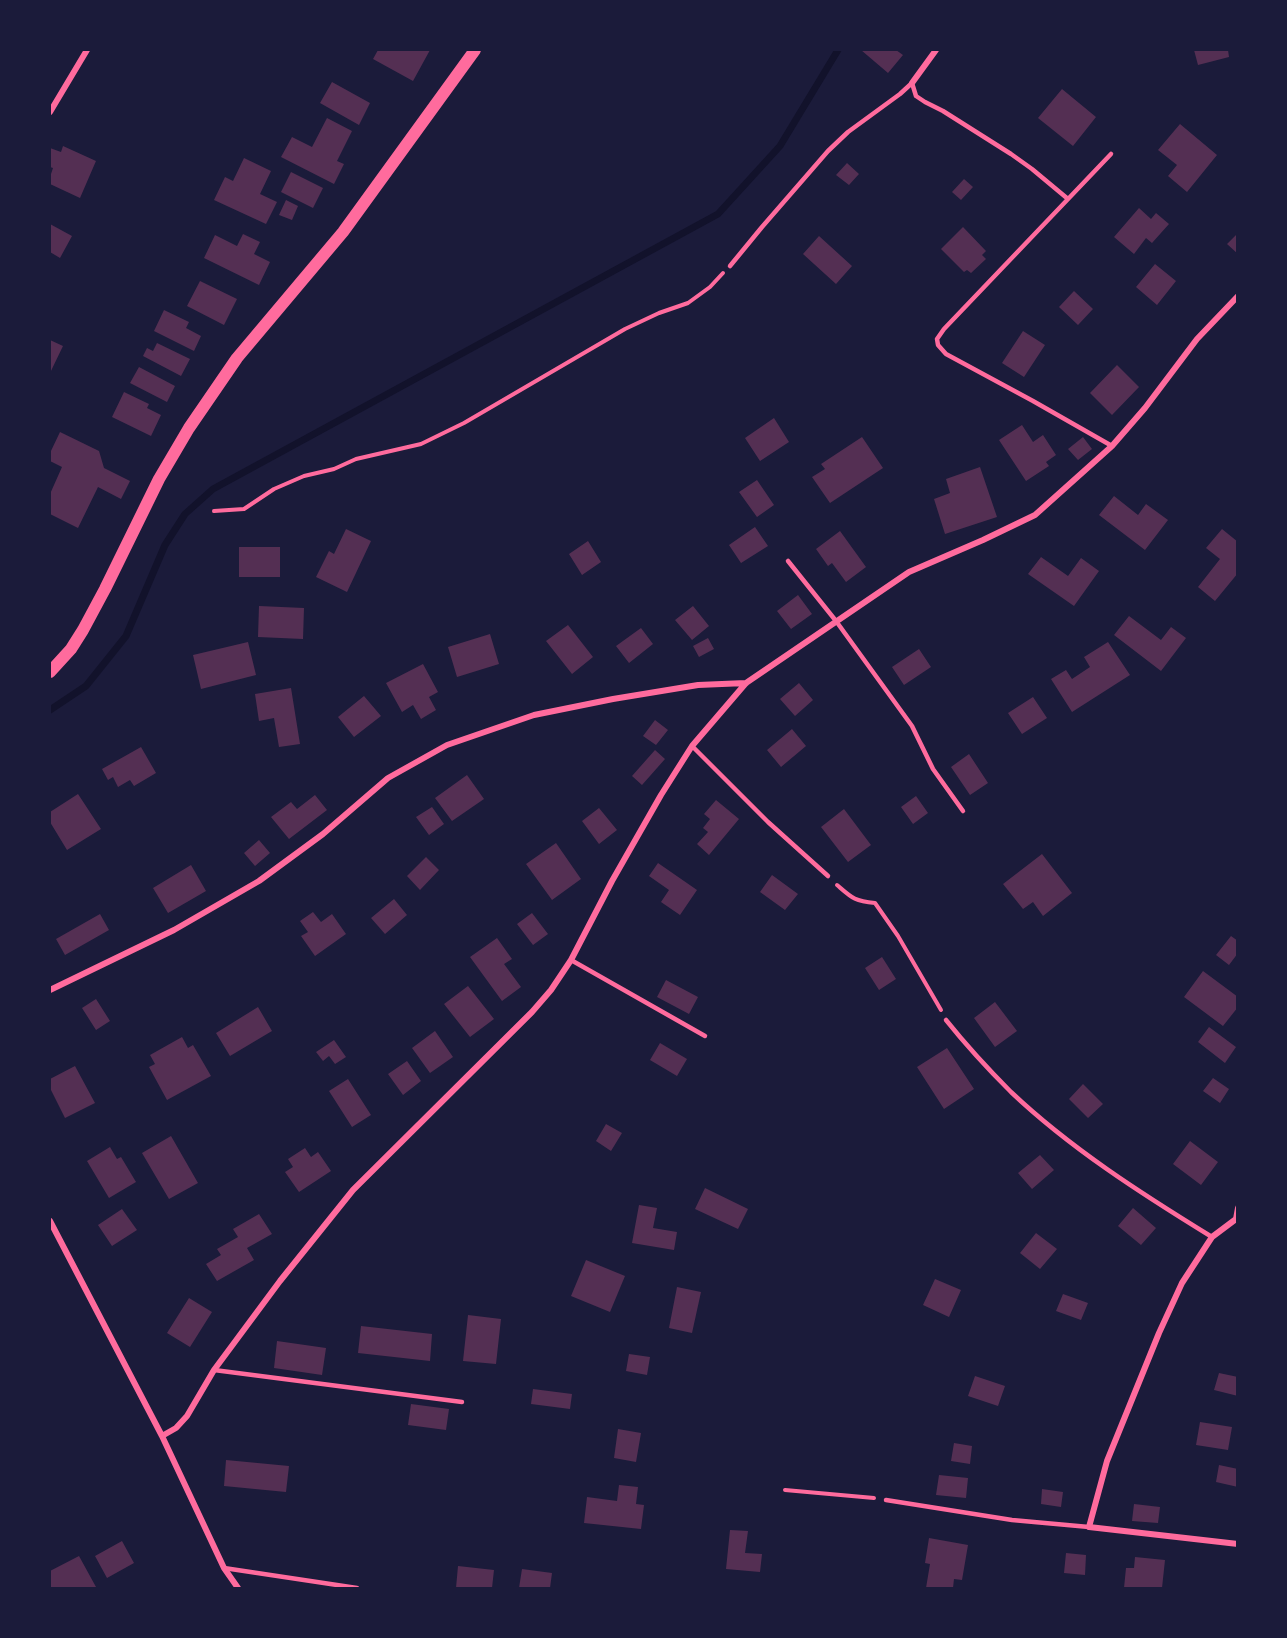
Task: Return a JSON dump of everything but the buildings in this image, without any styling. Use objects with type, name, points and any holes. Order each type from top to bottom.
[{"type":"main road","points":[[50,672],[83,630],[159,479],[189,428],[231,366],[343,232],[474,50]]},
{"type":"street","points":[[50,112],[87,50]]},
{"type":"street","points":[[912,83],[936,50]]},
{"type":"street","points":[[162,1436],[176,1428],[187,1416],[214,1370],[280,1281],[353,1190],[532,1012],[551,990],[571,960],[612,881],[661,795],[692,747],[746,683],[909,572],[1035,515],[1112,446],[1145,408],[1197,339],[1238,296]]},
{"type":"street","points":[[50,990],[174,930],[259,881],[322,834],[388,778],[447,745],[534,715],[579,705],[698,685],[746,683]]},
{"type":"street","points":[[1238,1208],[1237,1219],[1212,1237],[1182,1283],[1107,1461],[1089,1527],[1238,1544]]},
{"type":"street","points":[[50,1221],[162,1436],[224,1568],[238,1588]]},
{"type":"lane","points":[[730,266],[828,151],[848,132],[912,83],[916,96],[1011,154],[1068,199]]},
{"type":"lane","points":[[1111,154],[937,339],[938,345],[946,354],[1033,400],[1112,446]]},
{"type":"lane","points":[[788,561],[836,621],[912,726],[933,769],[963,811]]},
{"type":"lane","points":[[692,747],[768,822],[828,876]]},
{"type":"lane","points":[[571,960],[705,1036]]},
{"type":"lane","points":[[946,1020],[1011,1092],[1058,1132],[1155,1202],[1212,1237]]},
{"type":"lane","points":[[214,1370],[462,1402]]},
{"type":"lane","points":[[886,1500],[1012,1520],[1089,1527]]},
{"type":"lane","points":[[224,1568],[357,1588]]},
{"type":"path","points":[[214,511],[244,509],[274,489],[304,477],[334,470],[356,459],[421,444],[432,439],[464,423],[624,328],[688,303],[710,287],[730,266]]},
{"type":"path","points":[[828,876],[854,900],[861,903],[875,903],[898,936],[946,1020]]},
{"type":"path","points":[[785,1490],[886,1500]]},
{"type":"waterway","points":[[50,710],[86,686],[126,636],[165,545],[185,514],[213,489],[718,214],[780,146],[838,50]]}]
